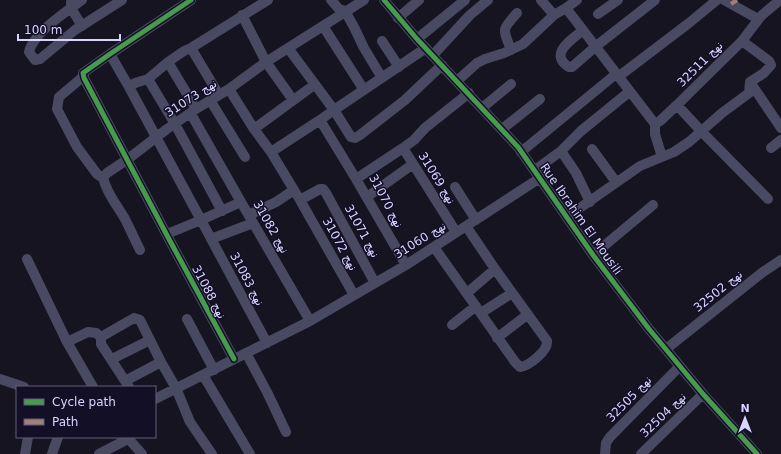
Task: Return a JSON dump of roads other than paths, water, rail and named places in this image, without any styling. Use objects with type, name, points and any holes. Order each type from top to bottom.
[{"type":"street","points":[[82,0],[71,4],[33,43],[29,52],[33,58],[37,61],[82,26],[122,0]]},
{"type":"street","points":[[140,250],[125,219],[111,198],[103,178],[97,174],[77,147],[57,109],[59,97],[83,75],[178,4],[191,0]]},
{"type":"street","points":[[129,87],[135,83],[148,79],[184,51],[242,15],[254,3],[268,0]]},
{"type":"street","points":[[331,0],[338,9],[345,11],[364,48],[382,78]]},
{"type":"street","name":"نهج 31073","points":[[103,178],[107,173],[193,111],[229,89],[266,62],[364,0]]},
{"type":"street","name":"Rue Ibrahim El Mousili","points":[[384,0],[398,18],[502,129],[521,152],[538,174],[593,255],[670,347],[680,366],[703,394],[757,454]]},
{"type":"street","points":[[398,18],[419,0]]},
{"type":"street","points":[[417,39],[465,0]]},
{"type":"street","points":[[271,152],[399,67],[429,52],[488,0]]},
{"type":"street","points":[[541,0],[554,15]]},
{"type":"street","points":[[457,81],[477,63],[523,44],[554,15],[577,0]]},
{"type":"street","points":[[598,14],[618,0]]},
{"type":"street","points":[[582,31],[564,46],[562,50],[563,60],[569,67],[572,67],[595,46],[655,0]]},
{"type":"street","points":[[521,152],[617,76],[690,23],[717,0]]},
{"type":"street","points":[[724,0],[758,18]]},
{"type":"street","name":"نهج 32511","points":[[655,124],[677,105],[742,41],[758,18],[780,0]]},
{"type":"street","points":[[71,4],[82,26]]},
{"type":"street","points":[[566,8],[582,31],[655,124],[655,134],[662,157]]},
{"type":"street","points":[[511,50],[504,27],[517,13]]},
{"type":"street","points":[[242,15],[266,62],[293,100]]},
{"type":"street","points":[[323,26],[364,90]]},
{"type":"street","points":[[382,41],[399,67]]},
{"type":"street","points":[[742,41],[769,61],[771,65],[764,74],[750,82]]},
{"type":"street","points":[[191,48],[245,157]]},
{"type":"street","points":[[288,48],[334,110],[351,138],[355,138],[405,100],[442,65]]},
{"type":"street","name":"نهج 31083","points":[[110,54],[267,343]]},
{"type":"street","points":[[168,62],[241,202]]},
{"type":"street","name":"نهج 31088","points":[[83,75],[234,359]]},
{"type":"street","points":[[148,79],[175,124],[222,211]]},
{"type":"street","points":[[750,82],[781,128]]},
{"type":"street","points":[[567,217],[640,166],[674,152],[689,142],[749,93],[750,82]]},
{"type":"street","points":[[254,129],[314,84]]},
{"type":"street","points":[[482,108],[511,84]]},
{"type":"street","name":"نهج 31072","points":[[229,89],[254,129],[271,152],[294,190],[354,296]]},
{"type":"street","name":"نهج 31060","points":[[267,343],[354,296],[476,220],[538,174],[581,131],[629,92]]},
{"type":"street","points":[[360,176],[414,140],[424,128],[469,94]]},
{"type":"street","points":[[502,129],[540,100]]},
{"type":"street","points":[[677,105],[768,199]]},
{"type":"street","name":"نهج 31070","points":[[320,120],[360,176],[366,197],[406,265]]},
{"type":"street","points":[[771,148],[781,140]]},
{"type":"street","name":"نهج 31069","points":[[403,148],[456,232]]},
{"type":"street","points":[[592,149],[616,182]]},
{"type":"street","points":[[561,151],[576,173],[590,202]]},
{"type":"street","points":[[366,197],[413,164]]},
{"type":"street","points":[[455,187],[476,220]]},
{"type":"street","name":"نهج 31071","points":[[301,203],[320,189],[326,192],[375,283]]},
{"type":"street","points":[[211,239],[251,219],[294,190]]},
{"type":"street","name":"نهج 31082","points":[[167,234],[203,224],[222,211],[241,202],[310,321]]},
{"type":"street","points":[[593,255],[653,205]]},
{"type":"street","points":[[434,247],[497,338],[520,367],[526,366],[541,354],[546,347],[547,344],[544,336],[512,293],[466,226]]},
{"type":"street","points":[[27,259],[67,342],[92,386]]},
{"type":"street","name":"نهج 32502","points":[[670,347],[763,272],[781,260]]},
{"type":"street","points":[[467,293],[495,269]]},
{"type":"street","points":[[452,325],[478,309],[512,293]]},
{"type":"street","points":[[497,338],[528,315]]},
{"type":"street","points":[[101,337],[129,320],[137,318],[142,323],[161,362],[176,388],[190,422],[212,454]]},
{"type":"street","points":[[187,319],[214,370]]},
{"type":"street","points":[[67,342],[88,332],[96,333],[101,337]]},
{"type":"street","points":[[101,337],[101,344],[127,384],[161,362]]},
{"type":"street","points":[[112,359],[150,340]]},
{"type":"street","points":[[156,398],[267,343]]},
{"type":"street","points":[[246,353],[286,432]]},
{"type":"street","name":"نهج 32505","points":[[605,454],[606,443],[610,437],[680,366]]},
{"type":"street","points":[[203,375],[250,454]]},
{"type":"street","points":[[0,379],[21,386]]},
{"type":"street","name":"نهج 32504","points":[[641,454],[703,394]]},
{"type":"street","points":[[25,454],[28,438]]},
{"type":"street","points":[[52,454],[58,438]]},
{"type":"street","points":[[99,454],[127,438],[142,454]]}]
